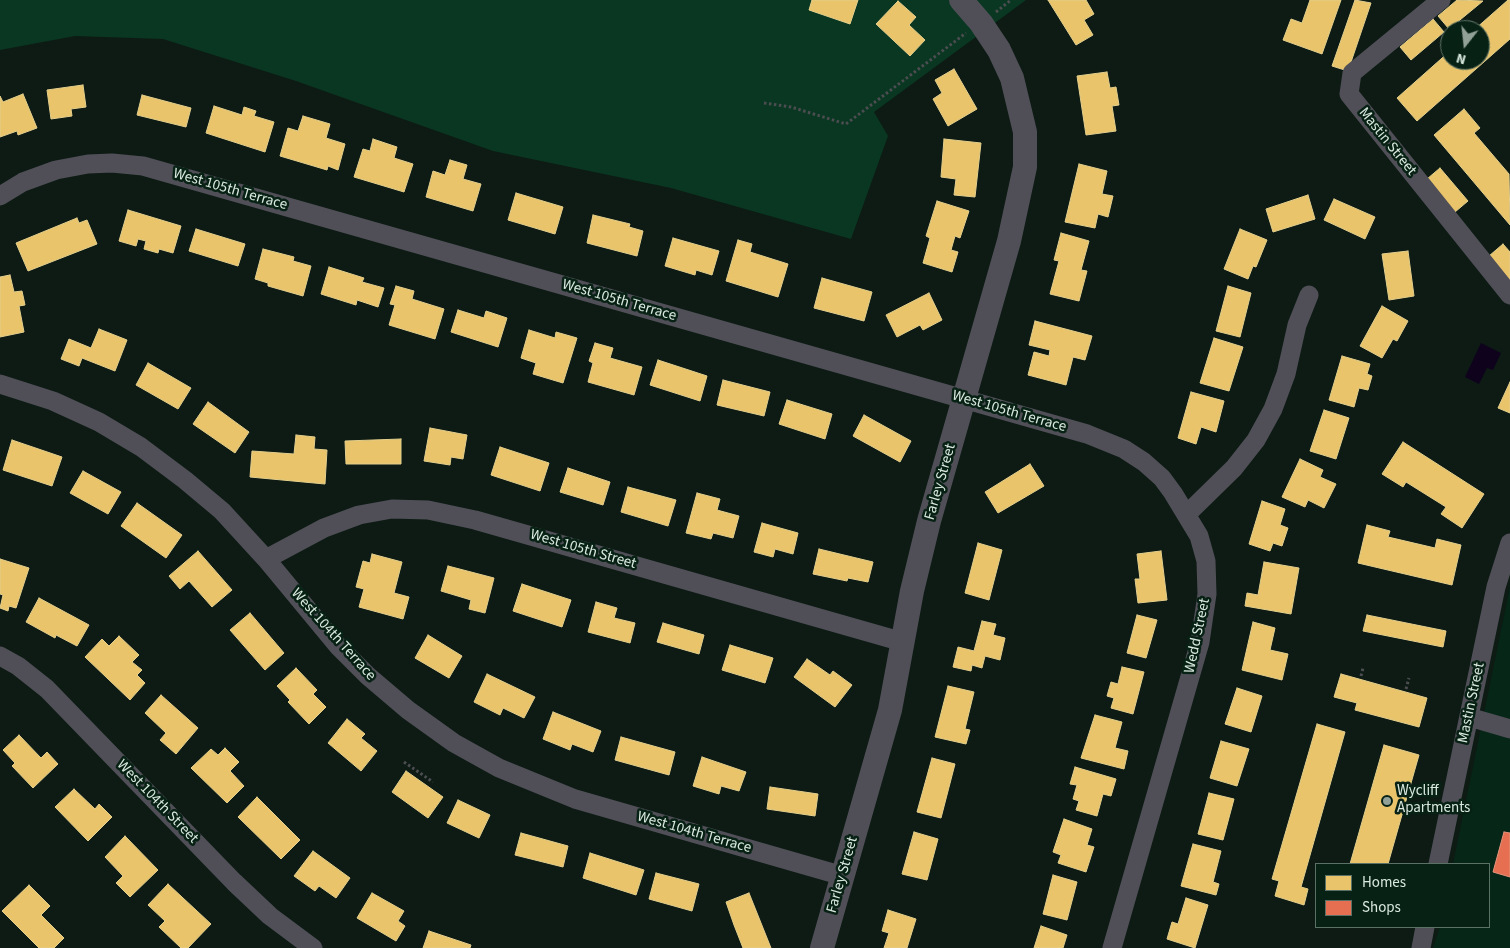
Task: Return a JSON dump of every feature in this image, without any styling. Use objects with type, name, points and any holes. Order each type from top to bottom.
[{"type":"street","name":"Farley Street","points":[[822,948],[890,710],[912,591],[929,521],[1020,198],[1026,149],[1022,113],[1012,78],[999,50],[981,23],[961,0]]},
{"type":"street","name":"Mastin Street","points":[[1441,0],[1352,73],[1349,94],[1510,296]]},
{"type":"street","name":"West 105th Terrace","points":[[0,196],[23,182],[56,170],[88,164],[112,163],[143,166],[1087,434],[1124,449],[1144,462],[1162,478],[1187,514]]},
{"type":"street","points":[[1187,514],[1234,468],[1256,440],[1273,409],[1286,374],[1297,325],[1309,295]]},
{"type":"street","name":"West 104th Terrace","points":[[0,384],[61,404],[99,422],[141,446],[186,480],[222,511],[266,559],[338,646],[368,676],[408,710],[454,743],[499,768],[575,799],[843,876]]},
{"type":"street","name":"West 105th Street","points":[[266,559],[324,528],[359,515],[392,509],[428,510],[475,520],[903,642]]},
{"type":"street","name":"Wedd Street","points":[[1112,948],[1200,642],[1206,611],[1206,561],[1199,536],[1187,514]]},
{"type":"street","name":"Mastin Street","points":[[1438,863],[1496,587],[1510,543]]},
{"type":"street","name":"West 104th Street","points":[[0,656],[18,666],[47,689],[234,882],[270,916],[313,948]]},
{"type":"street","points":[[1469,717],[1510,729]]},
{"type":"street","points":[[1421,948],[1425,928]]},
{"type":"path","points":[[764,103],[791,107],[846,124],[1011,0]]},
{"type":"path","points":[[1361,676],[1363,668]]},
{"type":"path","points":[[1406,689],[1409,678]]},
{"type":"path","points":[[404,762],[433,782]]},
{"type":"shaded area","points":[[0,0],[1026,0],[874,112],[888,136],[851,239],[671,188],[493,151],[296,81],[163,39],[75,36],[0,50]]},
{"type":"shaded area","points":[[1481,343],[1501,353],[1493,370],[1487,368],[1479,384],[1465,377]]},
{"type":"shaded area","points":[[1510,587],[1510,948],[1433,948],[1440,928],[1490,928],[1490,863],[1453,863]]},
{"type":"building: Homes","points":[[812,0],[858,0],[850,24],[809,10]]},
{"type":"building: Homes","points":[[1048,0],[1086,0],[1094,14],[1084,20],[1093,35],[1076,45]]},
{"type":"building: Homes","points":[[1310,0],[1341,0],[1322,54],[1283,40],[1291,19],[1302,23]]},
{"type":"building: Homes","points":[[1355,0],[1371,3],[1348,71],[1332,66]]},
{"type":"building: Homes","points":[[1457,0],[1483,1],[1460,20],[1441,20],[1438,16]]},
{"type":"building: Homes","points":[[1510,0],[1510,39],[1490,57],[1490,20],[1485,20]]},
{"type":"building: Homes","points":[[898,1],[916,17],[909,25],[925,40],[910,56],[876,24]]},
{"type":"building: Homes","points":[[1433,19],[1440,27],[1440,35],[1411,60],[1400,47]]},
{"type":"building: Homes","points":[[1440,60],[1440,70],[1475,70],[1417,121],[1397,98]]},
{"type":"building: Homes","points":[[954,69],[977,109],[948,126],[933,99],[942,93],[935,80]]},
{"type":"building: Homes","points":[[1107,72],[1110,88],[1116,87],[1119,105],[1112,106],[1116,131],[1086,135],[1077,76]]},
{"type":"building: Homes","points":[[83,85],[86,107],[71,109],[72,116],[51,119],[47,90]]},
{"type":"building: Homes","points":[[23,94],[37,128],[18,135],[17,131],[0,137],[0,96],[3,102]]},
{"type":"building: Homes","points":[[142,95],[191,108],[186,127],[137,115]]},
{"type":"building: Homes","points":[[214,106],[242,115],[244,107],[256,111],[254,116],[274,122],[265,152],[206,133]]},
{"type":"building: Homes","points":[[1464,109],[1480,128],[1474,133],[1509,174],[1510,225],[1434,135]]},
{"type":"building: Homes","points":[[303,116],[330,124],[326,138],[345,144],[338,170],[328,166],[327,170],[280,156],[288,128],[298,131]]},
{"type":"building: Homes","points":[[373,139],[397,147],[394,158],[413,164],[404,192],[354,177],[363,149],[370,151]]},
{"type":"building: Homes","points":[[944,139],[981,143],[975,197],[954,195],[956,179],[941,177]]},
{"type":"building: Homes","points":[[450,160],[467,165],[463,179],[481,184],[473,211],[426,197],[433,171],[445,175]]},
{"type":"building: Homes","points":[[1079,164],[1107,171],[1102,194],[1113,196],[1108,217],[1098,214],[1095,228],[1065,222]]},
{"type":"building: Homes","points":[[1440,168],[1468,201],[1455,212],[1427,179]]},
{"type":"building: Homes","points":[[516,193],[563,207],[555,234],[508,220]]},
{"type":"building: Homes","points":[[1308,195],[1315,219],[1273,232],[1266,209]]},
{"type":"building: Homes","points":[[1334,199],[1375,217],[1365,239],[1324,220]]},
{"type":"building: Homes","points":[[937,201],[969,211],[960,238],[955,236],[951,250],[958,252],[952,272],[923,263],[930,238],[926,236]]},
{"type":"building: Homes","points":[[128,210],[181,226],[173,253],[159,249],[158,253],[144,249],[146,241],[138,239],[136,246],[119,241]]},
{"type":"building: Homes","points":[[593,215],[630,224],[629,227],[643,231],[637,256],[587,243]]},
{"type":"building: Homes","points":[[77,218],[79,223],[87,220],[97,244],[28,271],[16,243]]},
{"type":"building: Homes","points":[[196,229],[245,244],[238,266],[189,251]]},
{"type":"building: Homes","points":[[1240,229],[1267,240],[1256,267],[1253,266],[1248,279],[1224,269]]},
{"type":"building: Homes","points":[[1061,233],[1089,241],[1081,270],[1087,271],[1079,301],[1050,294],[1059,261],[1054,260]]},
{"type":"building: Homes","points":[[673,238],[719,251],[712,275],[696,270],[695,275],[665,266]]},
{"type":"building: Homes","points":[[738,240],[752,244],[750,252],[788,264],[778,297],[726,281]]},
{"type":"building: Homes","points":[[1503,244],[1510,252],[1510,282],[1489,256]]},
{"type":"building: Homes","points":[[263,249],[294,257],[293,261],[311,266],[303,296],[268,286],[268,283],[255,279]]},
{"type":"building: Homes","points":[[1408,251],[1414,296],[1389,300],[1382,254]]},
{"type":"building: Homes","points":[[329,267],[364,278],[362,282],[384,288],[378,307],[357,300],[356,305],[321,294]]},
{"type":"building: Homes","points":[[10,275],[14,292],[22,291],[25,305],[19,306],[24,332],[0,337],[0,277]]},
{"type":"building: Homes","points":[[822,278],[872,292],[864,321],[814,308]]},
{"type":"building: Homes","points":[[396,286],[414,291],[412,299],[444,309],[435,339],[389,325],[395,305],[390,304]]},
{"type":"building: Homes","points":[[1228,286],[1251,293],[1240,337],[1216,331]]},
{"type":"building: Homes","points":[[929,293],[942,320],[923,330],[920,325],[897,337],[886,315]]},
{"type":"building: Homes","points":[[1382,306],[1408,321],[1397,341],[1393,339],[1382,358],[1360,346]]},
{"type":"building: Homes","points":[[458,310],[484,318],[486,311],[507,318],[498,347],[451,332]]},
{"type":"building: Homes","points":[[1035,321],[1092,336],[1085,360],[1073,357],[1066,385],[1028,375],[1034,352],[1049,356],[1050,350],[1029,345]]},
{"type":"building: Homes","points":[[99,329],[127,340],[115,371],[82,358],[79,366],[61,359],[69,339],[91,348]]},
{"type":"building: Homes","points":[[529,330],[555,338],[556,332],[577,338],[563,383],[533,374],[536,363],[521,358]]},
{"type":"building: Homes","points":[[1214,338],[1243,347],[1229,391],[1200,383]]},
{"type":"building: Homes","points":[[595,343],[613,348],[610,358],[642,367],[634,395],[588,382],[593,363],[589,361]]},
{"type":"building: Homes","points":[[1342,356],[1370,364],[1367,374],[1372,376],[1368,390],[1359,388],[1354,407],[1329,400]]},
{"type":"building: Homes","points":[[658,360],[707,376],[700,401],[650,385]]},
{"type":"building: Homes","points":[[148,363],[191,388],[178,409],[136,385]]},
{"type":"building: Homes","points":[[723,380],[770,392],[764,416],[717,405]]},
{"type":"building: Homes","points":[[1510,382],[1510,413],[1498,408]]},
{"type":"building: Homes","points":[[1191,392],[1224,401],[1216,432],[1201,427],[1196,444],[1178,438]]},
{"type":"building: Homes","points":[[787,400],[832,414],[825,439],[779,424]]},
{"type":"building: Homes","points":[[208,402],[249,432],[235,453],[193,424]]},
{"type":"building: Homes","points":[[1324,410],[1349,418],[1336,459],[1310,451]]},
{"type":"building: Homes","points":[[864,415],[911,441],[900,462],[853,436]]},
{"type":"building: Homes","points":[[430,428],[467,435],[463,459],[451,457],[450,465],[424,461]]},
{"type":"building: Homes","points":[[296,435],[315,437],[314,449],[327,450],[325,484],[250,477],[252,451],[294,454]]},
{"type":"building: Homes","points":[[401,439],[401,464],[346,464],[345,441]]},
{"type":"building: Homes","points":[[12,440],[62,457],[52,486],[3,470]]},
{"type":"building: Homes","points":[[1403,442],[1484,494],[1462,528],[1441,514],[1446,507],[1406,482],[1403,487],[1382,474]]},
{"type":"building: Homes","points":[[500,447],[549,463],[540,491],[491,475]]},
{"type":"building: Homes","points":[[1300,459],[1323,470],[1320,477],[1336,484],[1324,508],[1308,500],[1305,507],[1282,497]]},
{"type":"building: Homes","points":[[1030,464],[1044,486],[998,513],[985,492]]},
{"type":"building: Homes","points":[[568,468],[610,482],[603,505],[560,492]]},
{"type":"building: Homes","points":[[83,471],[121,492],[108,514],[70,493]]},
{"type":"building: Homes","points":[[628,487],[676,500],[668,526],[621,512]]},
{"type":"building: Homes","points":[[697,493],[720,499],[717,510],[739,516],[733,538],[713,533],[711,539],[686,533]]},
{"type":"building: Homes","points":[[1262,501],[1285,509],[1280,525],[1288,528],[1282,546],[1273,543],[1270,551],[1249,544]]},
{"type":"building: Homes","points":[[137,503],[182,535],[166,558],[121,526]]},
{"type":"building: Homes","points":[[762,523],[798,533],[793,554],[775,549],[773,557],[754,552]]},
{"type":"building: Homes","points":[[1367,525],[1390,531],[1388,537],[1435,548],[1437,539],[1461,545],[1452,585],[1358,563]]},
{"type":"building: Homes","points":[[978,543],[1002,550],[989,600],[965,593]]},
{"type":"building: Homes","points":[[819,549],[873,562],[868,582],[848,578],[847,581],[813,574]]},
{"type":"building: Homes","points":[[198,551],[232,590],[212,607],[189,581],[180,589],[169,576]]},
{"type":"building: Homes","points":[[1161,551],[1167,600],[1138,603],[1135,579],[1140,579],[1137,554]]},
{"type":"building: Homes","points":[[372,554],[402,562],[394,593],[409,597],[403,619],[359,607],[364,589],[356,587],[363,561],[370,563]]},
{"type":"building: Homes","points":[[0,559],[29,568],[16,608],[9,606],[8,611],[0,608],[3,595],[0,594]]},
{"type":"building: Homes","points":[[1264,562],[1299,568],[1291,614],[1245,606],[1247,593],[1258,595]]},
{"type":"building: Homes","points":[[448,566],[494,578],[485,613],[469,609],[471,600],[441,591]]},
{"type":"building: Homes","points":[[522,584],[571,600],[562,627],[513,611]]},
{"type":"building: Homes","points":[[39,598],[89,625],[77,646],[56,635],[55,638],[26,622]]},
{"type":"building: Homes","points":[[596,602],[617,608],[614,618],[635,623],[630,643],[588,632]]},
{"type":"building: Homes","points":[[250,613],[284,653],[265,670],[230,630]]},
{"type":"building: Homes","points":[[1137,615],[1157,620],[1146,658],[1127,653]]},
{"type":"building: Homes","points":[[1367,615],[1446,631],[1443,647],[1363,631]]},
{"type":"building: Homes","points":[[982,621],[996,624],[993,635],[1005,638],[1000,660],[985,656],[982,668],[972,665],[971,671],[953,667],[958,647],[974,651]]},
{"type":"building: Homes","points":[[1253,622],[1275,628],[1270,650],[1288,654],[1282,680],[1242,670]]},
{"type":"building: Homes","points":[[663,623],[704,635],[699,654],[657,642]]},
{"type":"building: Homes","points":[[428,635],[462,656],[449,678],[415,658]]},
{"type":"building: Homes","points":[[119,636],[139,655],[132,662],[142,670],[137,675],[145,683],[130,700],[85,657],[102,639],[109,646]]},
{"type":"building: Homes","points":[[730,645],[773,658],[765,683],[722,670]]},
{"type":"building: Homes","points":[[807,659],[830,675],[833,671],[852,685],[835,707],[794,677]]},
{"type":"building: Homes","points":[[1122,667],[1144,672],[1133,714],[1111,708],[1114,698],[1107,696],[1111,682],[1118,684]]},
{"type":"building: Homes","points":[[296,668],[317,690],[313,694],[326,707],[309,724],[288,702],[290,700],[277,686]]},
{"type":"building: Homes","points":[[487,674],[535,697],[524,718],[503,708],[500,715],[474,702]]},
{"type":"building: Homes","points":[[1341,674],[1427,698],[1419,727],[1355,710],[1357,703],[1334,697]]},
{"type":"building: Homes","points":[[948,686],[974,692],[965,729],[970,730],[966,744],[935,737]]},
{"type":"building: Homes","points":[[1237,688],[1262,696],[1251,732],[1225,724]]},
{"type":"building: Homes","points":[[161,695],[198,728],[176,754],[160,740],[166,733],[145,713]]},
{"type":"building: Homes","points":[[553,712],[601,731],[593,752],[572,744],[570,750],[543,739]]},
{"type":"building: Homes","points":[[1095,715],[1122,722],[1115,748],[1128,751],[1124,769],[1081,758]]},
{"type":"building: Homes","points":[[347,719],[365,734],[361,738],[377,751],[361,771],[328,743]]},
{"type":"building: Homes","points":[[1317,724],[1345,732],[1301,887],[1308,889],[1304,905],[1275,896],[1279,881],[1272,879]]},
{"type":"building: Homes","points":[[19,735],[41,758],[47,752],[58,764],[33,788],[12,766],[15,763],[3,750]]},
{"type":"building: Homes","points":[[621,737],[675,752],[669,775],[615,760]]},
{"type":"building: Homes","points":[[1221,741],[1249,749],[1237,786],[1210,778]]},
{"type":"building: Homes","name":"Wycliff Apartments","points":[[1384,745],[1419,755],[1388,863],[1350,863]]},
{"type":"building: Homes","points":[[225,748],[239,762],[230,771],[244,786],[227,803],[191,768],[211,749],[218,755]]},
{"type":"building: Homes","points":[[702,757],[746,772],[739,791],[721,786],[719,794],[693,786]]},
{"type":"building: Homes","points":[[932,758],[955,764],[941,818],[917,812]]},
{"type":"building: Homes","points":[[1075,767],[1116,779],[1111,796],[1103,794],[1097,816],[1076,810],[1079,801],[1073,799],[1077,785],[1070,784]]},
{"type":"building: Homes","points":[[406,771],[443,797],[428,818],[392,792]]},
{"type":"building: Homes","points":[[770,787],[818,794],[815,816],[767,809]]},
{"type":"building: Homes","points":[[74,789],[95,809],[99,804],[112,817],[88,841],[55,807]]},
{"type":"building: Homes","points":[[1209,793],[1234,799],[1223,840],[1198,834]]},
{"type":"building: Homes","points":[[257,797],[300,840],[281,859],[238,817]]},
{"type":"building: Homes","points":[[458,800],[490,815],[479,838],[447,823]]},
{"type":"building: Homes","points":[[1064,819],[1092,829],[1087,845],[1094,847],[1086,872],[1058,863],[1061,855],[1053,852]]},
{"type":"building: Homes","points":[[914,832],[938,839],[927,880],[902,874]]},
{"type":"building: Homes","points":[[521,833],[568,846],[563,867],[515,855]]},
{"type":"building: Homes","points":[[125,836],[158,870],[130,897],[116,883],[123,876],[105,857]]},
{"type":"building: Homes","points":[[1193,844],[1221,851],[1213,882],[1219,884],[1216,895],[1181,886]]},
{"type":"building: Homes","points":[[313,851],[350,878],[336,898],[319,886],[315,891],[294,876]]},
{"type":"building: Homes","points":[[590,853],[644,870],[636,895],[583,878]]},
{"type":"building: Homes","points":[[656,873],[699,884],[692,911],[649,899]]},
{"type":"building: Homes","points":[[1053,875],[1077,882],[1067,920],[1043,914]]},
{"type":"building: Homes","points":[[168,884],[211,924],[188,948],[181,948],[159,927],[165,921],[148,905]]},
{"type":"building: Homes","points":[[29,885],[50,906],[41,915],[64,938],[54,948],[39,948],[2,911]]},
{"type":"building: Homes","points":[[372,893],[404,911],[398,921],[405,926],[396,941],[357,918]]},
{"type":"building: Homes","points":[[749,893],[771,948],[743,948],[726,902]]},
{"type":"building: Homes","points":[[1186,898],[1208,905],[1195,948],[1167,939],[1172,922],[1178,924]]},
{"type":"building: Homes","points":[[888,910],[916,919],[907,948],[884,948],[889,933],[882,931]]},
{"type":"building: Homes","points":[[1041,926],[1067,935],[1063,948],[1034,948]]},
{"type":"building: Homes","points":[[429,931],[471,945],[470,948],[423,948]]},
{"type":"building: Shops","points":[[1504,832],[1510,833],[1510,877],[1493,872]]},
{"type":"place","name":"Wycliff Apartments","points":[[1387,801]]}]
